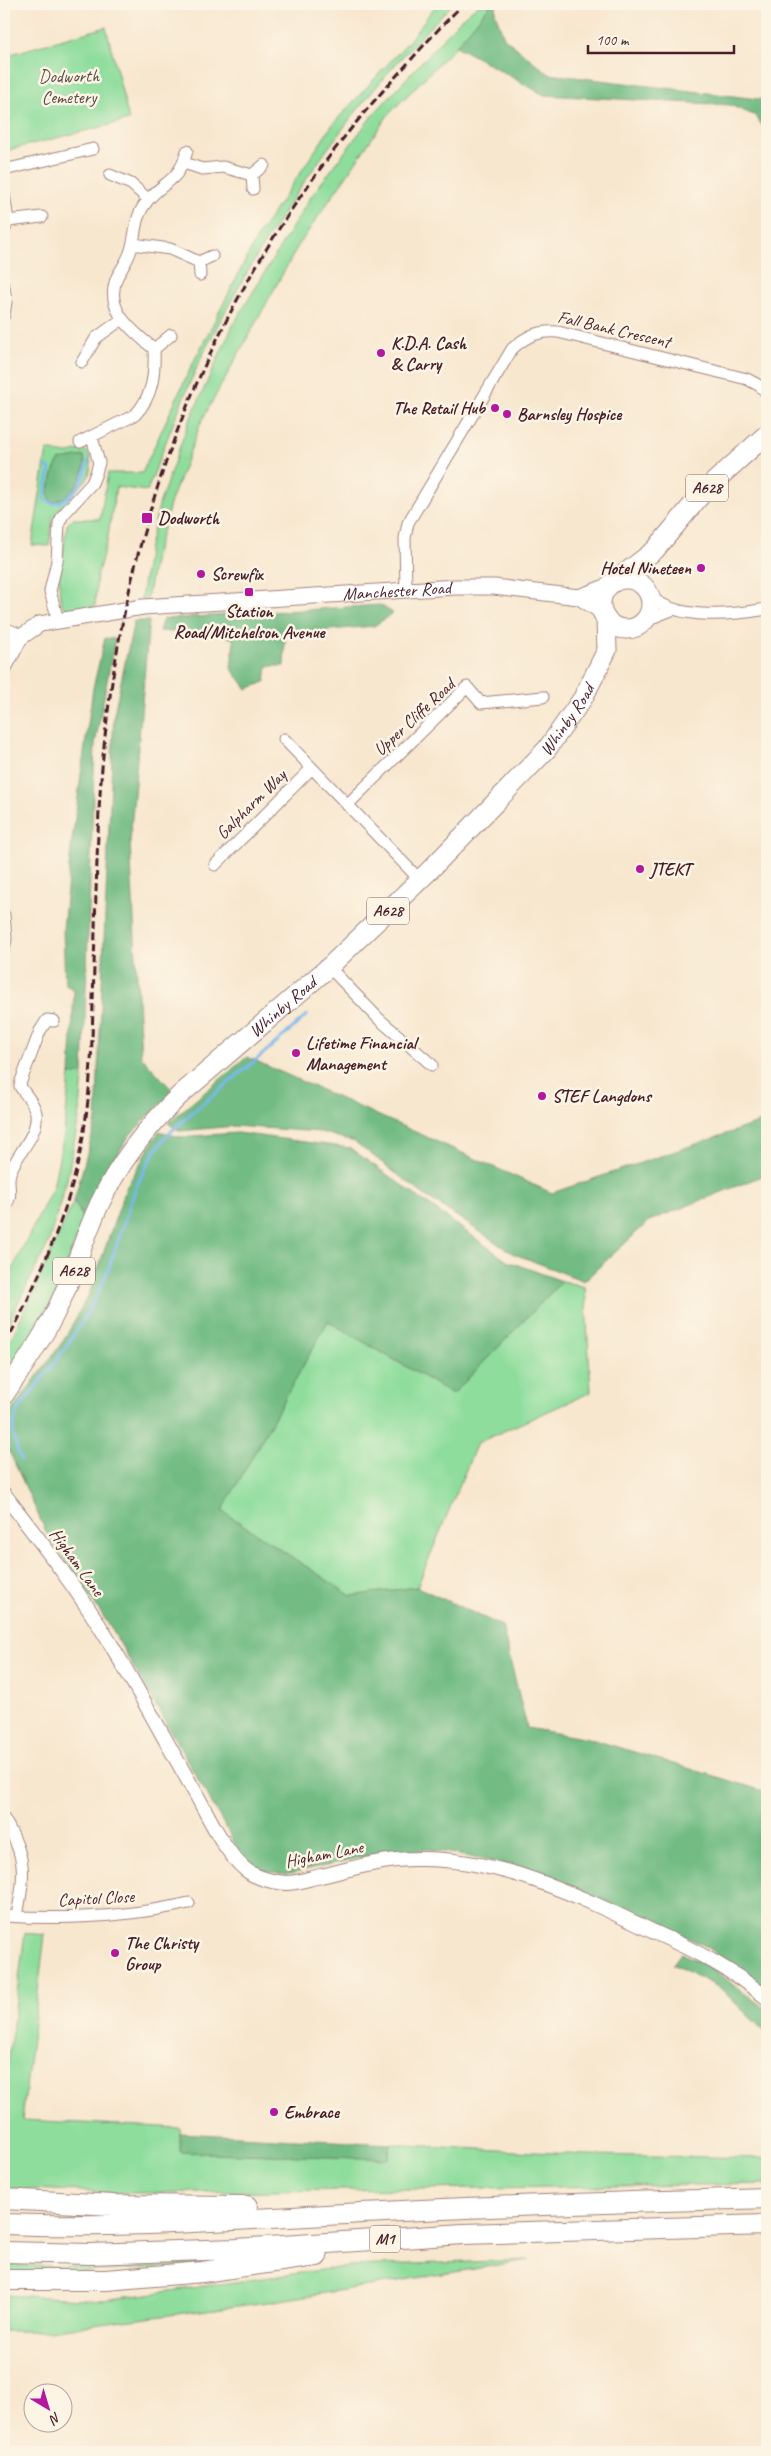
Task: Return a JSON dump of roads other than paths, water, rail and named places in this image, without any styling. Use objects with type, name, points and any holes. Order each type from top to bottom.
[{"type":"highway","name":"Manchester Road","points":[[612,584],[655,550],[705,490],[767,434]]},
{"type":"highway","name":"Manchester Road","points":[[604,615],[619,628],[636,627],[651,611],[648,578],[655,550]]},
{"type":"highway","name":"Manchester Road","points":[[612,584],[625,579],[636,580],[650,595]]},
{"type":"highway","name":"A628","points":[[604,615],[602,597],[612,584]]},
{"type":"highway","name":"Whinby Road","points":[[604,615],[607,650]]},
{"type":"highway","name":"Whinby Road","points":[[4,1395],[56,1313],[73,1276],[99,1204],[136,1144],[162,1113],[180,1096],[329,967],[420,880],[547,749],[583,698],[607,650],[636,627]]},
{"type":"highway","name":"M1","points":[[4,2224],[52,2226],[158,2223],[455,2208],[767,2198]]},
{"type":"highway","name":"M1","points":[[4,2199],[114,2205],[455,2208]]},
{"type":"highway","name":"M1","points":[[4,2252],[90,2254],[236,2249],[463,2234],[767,2225]]},
{"type":"highway","name":"M1","points":[[4,2280],[106,2280],[202,2272],[463,2234]]},
{"type":"main road","name":"Manchester Road","points":[[579,598],[612,584]]},
{"type":"main road","name":"Manchester Road","points":[[21,637],[40,624],[124,610],[406,590],[494,587],[579,598],[604,615]]},
{"type":"main road","points":[[4,630],[21,637]]},
{"type":"street","points":[[4,170],[93,149]]},
{"type":"street","points":[[154,350],[121,320],[115,302],[114,290],[116,279],[128,258],[133,244],[134,225],[148,199],[174,178],[184,163],[187,151]]},
{"type":"street","points":[[184,163],[202,169],[223,167],[252,175]]},
{"type":"street","points":[[252,175],[264,165]]},
{"type":"street","points":[[110,175],[131,184],[148,199]]},
{"type":"street","points":[[252,175],[253,189]]},
{"type":"street","points":[[4,194],[6,226],[42,217]]},
{"type":"street","points":[[133,244],[170,249],[199,262],[212,256]]},
{"type":"street","points":[[199,262],[200,275]]},
{"type":"street","points":[[4,287],[4,312]]},
{"type":"street","points":[[82,362],[96,338],[121,320]]},
{"type":"street","name":"Fall Bank Crescent","points":[[406,590],[405,538],[408,523],[512,349],[529,336],[544,331],[558,332],[747,379],[760,386],[767,393]]},
{"type":"street","points":[[80,442],[135,415],[142,408],[152,388],[154,350],[171,335]]},
{"type":"street","points":[[58,620],[50,591],[57,561],[59,523],[63,515],[92,483],[96,473],[98,458],[92,437]]},
{"type":"street","points":[[650,595],[672,610]]},
{"type":"street","points":[[636,627],[649,619],[672,610],[736,615],[767,610]]},
{"type":"street","points":[[4,669],[21,637]]},
{"type":"street","name":"Upper Cliffe Road","points":[[347,805],[467,687],[481,704],[543,698]]},
{"type":"street","points":[[284,739],[420,880]]},
{"type":"street","name":"Galpharm Way","points":[[215,865],[312,768]]},
{"type":"street","points":[[4,915],[6,939],[4,949]]},
{"type":"street","points":[[329,967],[379,1019],[432,1065]]},
{"type":"street","points":[[4,1206],[10,1198],[10,1174],[21,1155],[36,1121],[36,1112],[20,1086],[21,1081],[40,1031],[48,1020],[54,1021]]},
{"type":"street","name":"Higham Lane","points":[[4,1494],[94,1617],[218,1832],[238,1862],[251,1873],[266,1880],[288,1883],[375,1863],[412,1858],[444,1859],[477,1864],[525,1876],[625,1917],[697,1951],[747,1982],[767,1998]]},
{"type":"street","points":[[4,1819],[20,1850],[23,1864],[16,1916]]},
{"type":"street","name":"Capitol Close","points":[[4,1916],[104,1916],[152,1911],[189,1902]]},
{"type":"waterway","points":[[47,467],[50,469],[44,499],[53,504],[67,498],[77,488],[87,468],[88,461]]},
{"type":"waterway","points":[[21,1460],[13,1430],[19,1410],[65,1348],[93,1303],[109,1269],[141,1176],[151,1159],[162,1142],[177,1126],[307,1015]]},
{"type":"railway","points":[[4,1344],[22,1312],[55,1236],[66,1207],[82,1142],[91,1062],[99,811],[108,708],[125,608],[150,510],[183,415],[225,324],[274,237],[332,153],[399,73],[464,4]]},
{"type":"place","name":"K.D.A. Cash & Carry","points":[[381,353]]},
{"type":"place","name":"The Retail Hub","points":[[495,408]]},
{"type":"place","name":"Barnsley Hospice","points":[[507,414]]},
{"type":"place","name":"Dodworth","points":[[147,518]]},
{"type":"place","name":"Hotel Nineteen","points":[[701,568]]},
{"type":"place","name":"Screwfix","points":[[201,574]]},
{"type":"place","name":"Station Road/Mitchelson Avenue","points":[[249,592]]},
{"type":"place","name":"JTEKT","points":[[640,869]]},
{"type":"place","name":"Lifetime Financial Management","points":[[296,1053]]},
{"type":"place","name":"STEF Langdons","points":[[542,1096]]},
{"type":"place","name":"The Christy Group","points":[[115,1953]]},
{"type":"place","name":"Embrace","points":[[274,2112]]},
{"type":"park label","name":"Dodworth Cemetery","points":[[69,86]]}]
